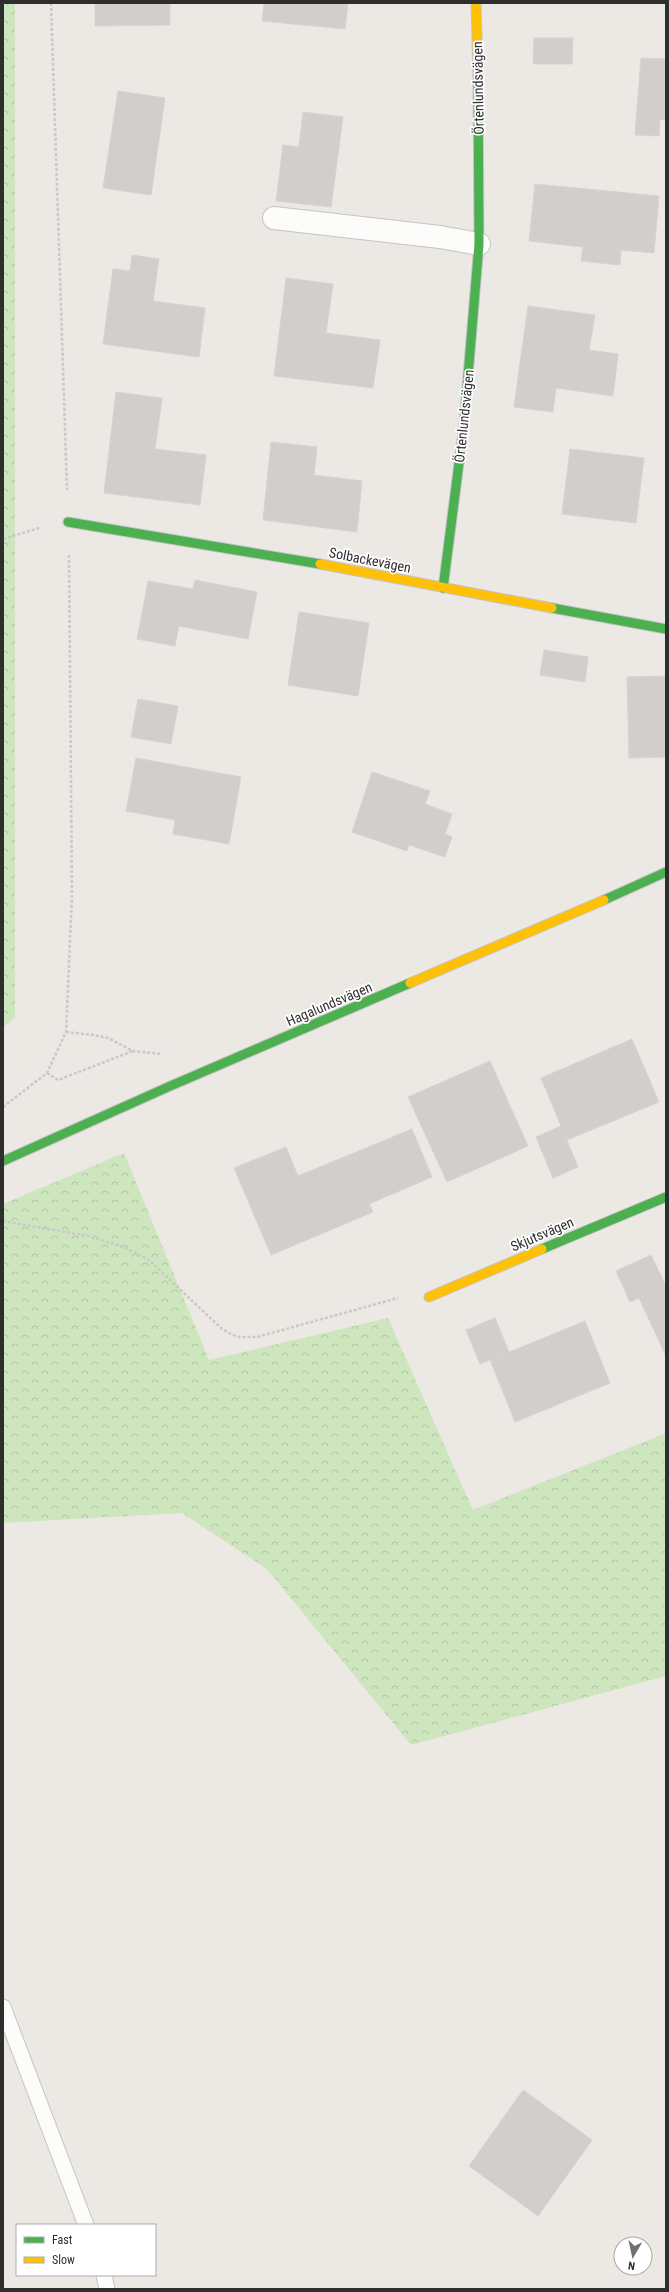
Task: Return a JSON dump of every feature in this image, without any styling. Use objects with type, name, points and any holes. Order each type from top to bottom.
[{"type":"street","name":"Örtenlundsvägen","points":[[443,588],[464,424],[478,244],[478,73],[476,3]]},
{"type":"street","points":[[274,218],[440,237],[478,244]]},
{"type":"street","name":"Solbackevägen","points":[[68,522],[271,555],[666,629]]},
{"type":"street","name":"Hagalundsvägen","points":[[3,1161],[178,1083],[543,928],[666,872]]},
{"type":"street","name":"Skjutsvägen","points":[[429,1297],[666,1197]]},
{"type":"lane","points":[[3,2008],[86,2224]]},
{"type":"lane","points":[[104,2276],[107,2289]]},
{"type":"path","points":[[3,539],[29,530],[68,522]]},
{"type":"path","points":[[66,1032],[108,1038],[133,1051],[164,1054],[178,1083]]},
{"type":"path","points":[[3,1107],[47,1074],[58,1080],[133,1051]]},
{"type":"path","points":[[3,1221],[88,1236],[124,1247],[149,1260],[222,1329],[237,1337],[257,1337],[417,1293],[429,1297]]},
{"type":"green space","points":[[3,3],[15,3],[15,1018],[3,1027]]},
{"type":"green space","points":[[124,1153],[209,1360],[388,1318],[473,1510],[666,1433],[666,1676],[411,1745],[267,1569],[182,1513],[3,1523],[3,1204]]},
{"type":"building","points":[[95,3],[170,3],[170,25],[95,26]]},
{"type":"building","points":[[264,3],[348,3],[345,29],[262,21]]},
{"type":"building","points":[[534,38],[573,38],[572,64],[533,64]]},
{"type":"building","points":[[641,58],[666,59],[666,120],[660,119],[659,136],[635,135]]},
{"type":"building","points":[[118,91],[165,98],[151,195],[103,188]]},
{"type":"building","points":[[303,112],[343,117],[331,207],[276,201],[283,145],[299,147]]},
{"type":"building","points":[[535,184],[659,196],[654,253],[621,250],[620,265],[581,261],[583,247],[529,241]]},
{"type":"building","points":[[132,255],[159,259],[153,301],[205,308],[199,357],[103,344],[113,269],[130,271]]},
{"type":"building","points":[[286,278],[333,284],[326,333],[380,340],[373,388],[274,376]]},
{"type":"building","points":[[528,306],[595,315],[589,350],[618,354],[613,396],[556,388],[553,412],[514,407]]},
{"type":"building","points":[[116,392],[162,398],[155,449],[206,455],[200,505],[104,493]]},
{"type":"building","points":[[271,442],[317,447],[314,475],[362,481],[357,532],[263,520]]},
{"type":"building","points":[[570,449],[644,458],[636,523],[562,514]]},
{"type":"building","points":[[195,580],[257,592],[248,639],[141,619],[148,581],[193,589]]},
{"type":"building","points":[[299,612],[369,623],[358,696],[288,685]]},
{"type":"building","points":[[141,619],[179,625],[175,646],[137,639]]},
{"type":"building","points":[[544,650],[588,657],[585,682],[540,675]]},
{"type":"building","points":[[666,676],[666,757],[629,758],[627,677]]},
{"type":"building","points":[[138,699],[178,706],[171,744],[131,737]]},
{"type":"building","points":[[136,758],[241,777],[229,844],[173,834],[175,820],[126,811]]},
{"type":"building","points":[[372,772],[430,791],[425,804],[452,814],[445,834],[452,837],[445,857],[409,845],[407,851],[352,832]]},
{"type":"building","points":[[632,1039],[659,1102],[567,1140],[541,1078]]},
{"type":"building","points":[[490,1061],[528,1146],[447,1182],[408,1097]]},
{"type":"building","points":[[561,1126],[578,1167],[553,1178],[536,1137]]},
{"type":"building","points":[[412,1129],[432,1177],[369,1204],[349,1155]]},
{"type":"building","points":[[286,1147],[298,1176],[349,1155],[373,1212],[271,1255],[234,1168]]},
{"type":"building","points":[[651,1255],[666,1286],[630,1302],[616,1271]]},
{"type":"building","points":[[666,1286],[666,1356],[639,1298]]},
{"type":"building","points":[[495,1318],[509,1352],[480,1364],[466,1330]]},
{"type":"building","points":[[585,1321],[610,1383],[515,1422],[490,1360]]},
{"type":"building","points":[[523,2090],[592,2140],[538,2216],[469,2166]]},
{"type":"traffic: fast","points":[[443,588],[464,424],[479,244],[478,76]]},
{"type":"traffic: fast","points":[[68,522],[320,564]]},
{"type":"traffic: fast","points":[[552,608],[666,629]]},
{"type":"traffic: fast","points":[[604,900],[666,872]]},
{"type":"traffic: fast","points":[[3,1161],[168,1087],[410,983]]},
{"type":"traffic: fast","points":[[542,1249],[666,1197]]},
{"type":"traffic: slow","points":[[476,3],[478,76]]},
{"type":"traffic: slow","points":[[320,564],[552,608]]},
{"type":"traffic: slow","points":[[410,983],[604,900]]},
{"type":"traffic: slow","points":[[429,1297],[542,1249]]}]
